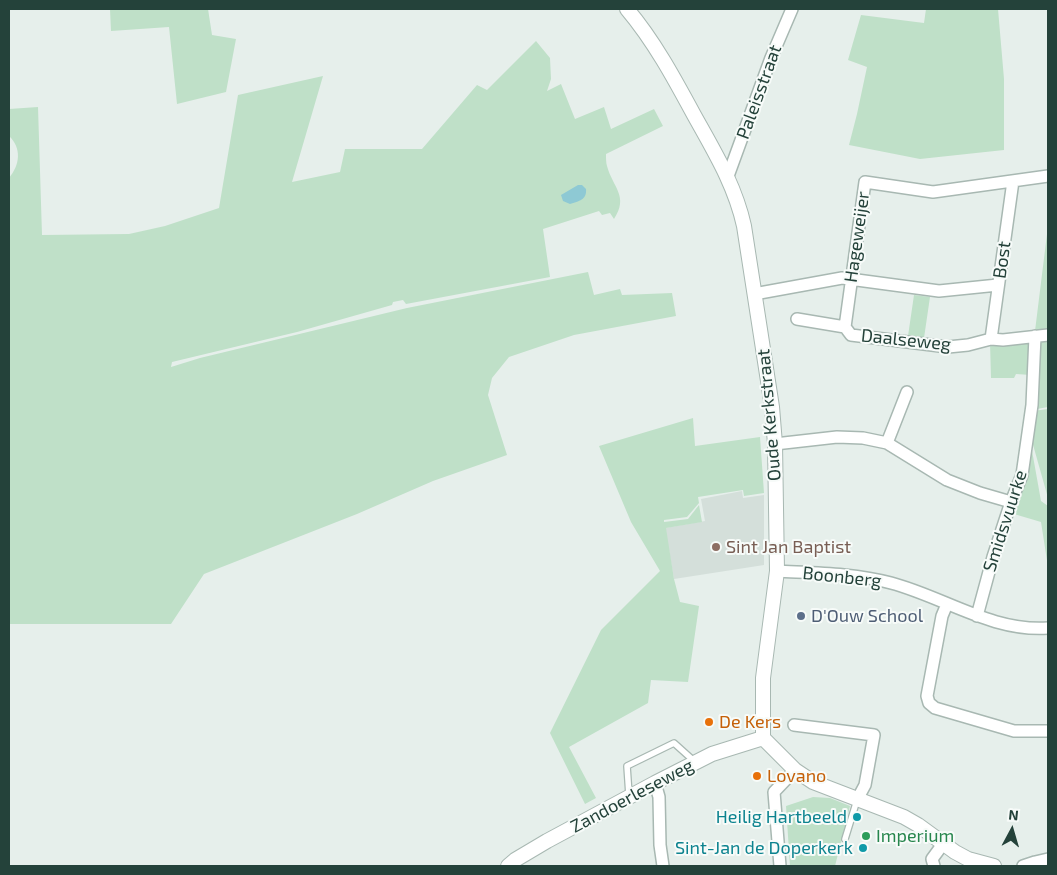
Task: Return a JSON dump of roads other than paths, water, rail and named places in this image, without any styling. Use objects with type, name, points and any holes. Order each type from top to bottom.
[{"type":"street","name":"Oude Kerkstraat","points":[[627,9],[640,24],[669,70],[728,176],[740,208],[772,407],[775,444],[777,571],[763,678],[763,738]]},
{"type":"street","name":"Paleisstraat","points":[[728,176],[771,58],[792,9]]},
{"type":"street","name":"Hageweijer","points":[[845,327],[865,182],[934,192],[1048,176]]},
{"type":"street","name":"Bost","points":[[992,339],[1013,181]]},
{"type":"street","points":[[754,294],[842,278],[939,291],[998,285]]},
{"type":"street","name":"Daalseweg","points":[[797,319],[845,327],[851,334],[948,347],[968,345],[992,339],[1003,340],[1048,335]]},
{"type":"street","name":"Smidsvuurke","points":[[977,616],[993,556],[1022,475],[1032,412],[1035,336]]},
{"type":"street","points":[[887,443],[907,392]]},
{"type":"street","points":[[775,444],[837,437],[863,438],[887,443],[947,480],[980,493],[1011,502]]},
{"type":"street","name":"Boonberg","points":[[777,571],[856,576],[892,583],[977,616],[1009,625],[1048,628]]},
{"type":"street","points":[[947,604],[942,616],[928,696],[929,703],[935,708],[1014,731],[1048,731]]},
{"type":"street","points":[[794,726],[874,735],[865,785],[858,798]]},
{"type":"street","points":[[763,738],[795,770],[813,782],[904,817],[968,859],[987,866]]},
{"type":"street","name":"Zandoerleseweg","points":[[508,866],[547,841],[696,762],[712,754],[763,738]]},
{"type":"street","points":[[780,866],[774,792],[795,770]]},
{"type":"street","points":[[655,783],[659,797],[660,845],[663,866]]},
{"type":"street","points":[[934,866],[932,859],[943,844]]},
{"type":"street","points":[[1023,866],[1048,860]]},
{"type":"lane","points":[[630,797],[627,766],[674,743],[696,762]]},
{"type":"lane","points":[[845,839],[858,798]]},
{"type":"water","points":[[578,185],[582,185],[586,189],[584,198],[570,204],[563,201],[561,195]]},
{"type":"place","name":"Sint Jan Baptist","points":[[716,547]]},
{"type":"place","name":"D'Ouw School","points":[[801,616]]},
{"type":"place","name":"De Kers","points":[[709,722]]},
{"type":"place","name":"Lovano","points":[[757,776]]},
{"type":"place","name":"Heilig Hartbeeld","points":[[857,817]]},
{"type":"place","name":"Imperium","points":[[866,836]]},
{"type":"place","name":"Sint-Jan de Doperkerk","points":[[863,848]]}]
